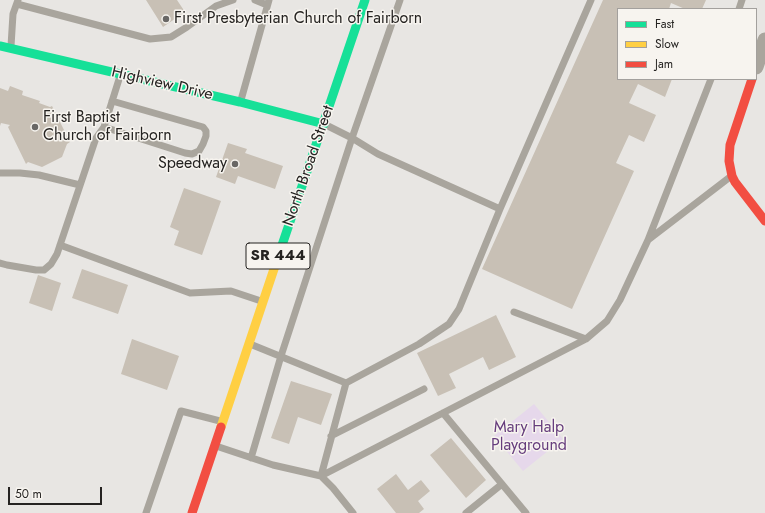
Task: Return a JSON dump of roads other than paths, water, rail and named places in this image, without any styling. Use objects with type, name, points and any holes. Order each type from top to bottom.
[{"type":"main road","name":"North Broad Street","points":[[192,513],[365,0]]},
{"type":"main road","name":"Highview Drive","points":[[0,46],[240,102],[324,124]]},
{"type":"main road","points":[[752,80],[730,146],[728,161],[732,176],[739,189],[765,221]]},
{"type":"street","points":[[757,63],[765,40]]},
{"type":"lane","points":[[11,48],[13,14],[18,2],[150,39],[171,36],[187,27],[216,6],[233,0]]},
{"type":"lane","points":[[240,102],[268,2],[255,0]]},
{"type":"lane","points":[[251,458],[281,356],[352,138],[400,0]]},
{"type":"lane","points":[[321,476],[346,382],[419,344],[449,324],[459,309],[500,209],[591,0]]},
{"type":"lane","points":[[0,263],[7,266],[44,270],[48,268],[55,260],[96,138],[104,127],[121,74]]},
{"type":"lane","points":[[321,476],[586,339],[607,321],[620,300],[648,240],[711,80]]},
{"type":"lane","points":[[104,127],[192,154],[199,151],[206,136],[206,131],[197,124],[112,101]]},
{"type":"lane","points":[[324,124],[352,138],[378,154],[500,209]]},
{"type":"lane","points":[[0,173],[39,175],[80,184]]},
{"type":"lane","points":[[648,240],[732,176]]},
{"type":"lane","points":[[60,245],[190,293],[231,291],[263,302]]},
{"type":"lane","points":[[514,312],[586,339]]},
{"type":"lane","points":[[249,344],[346,382]]},
{"type":"lane","points":[[331,436],[424,389]]},
{"type":"lane","points":[[146,513],[180,411],[222,422]]},
{"type":"lane","points":[[443,413],[526,513]]},
{"type":"lane","points":[[214,445],[273,465],[321,476],[333,488],[353,513]]},
{"type":"lane","points":[[466,513],[502,484]]},
{"type":"place","name":"First Presbyterian Church of Fairborn","points":[[166,19]]},
{"type":"place","name":"First Baptist Church of Fairborn","points":[[35,127]]},
{"type":"place","name":"Speedway","points":[[235,164]]},
{"type":"park label","name":"Mary Halp Playground","points":[[529,437]]}]
